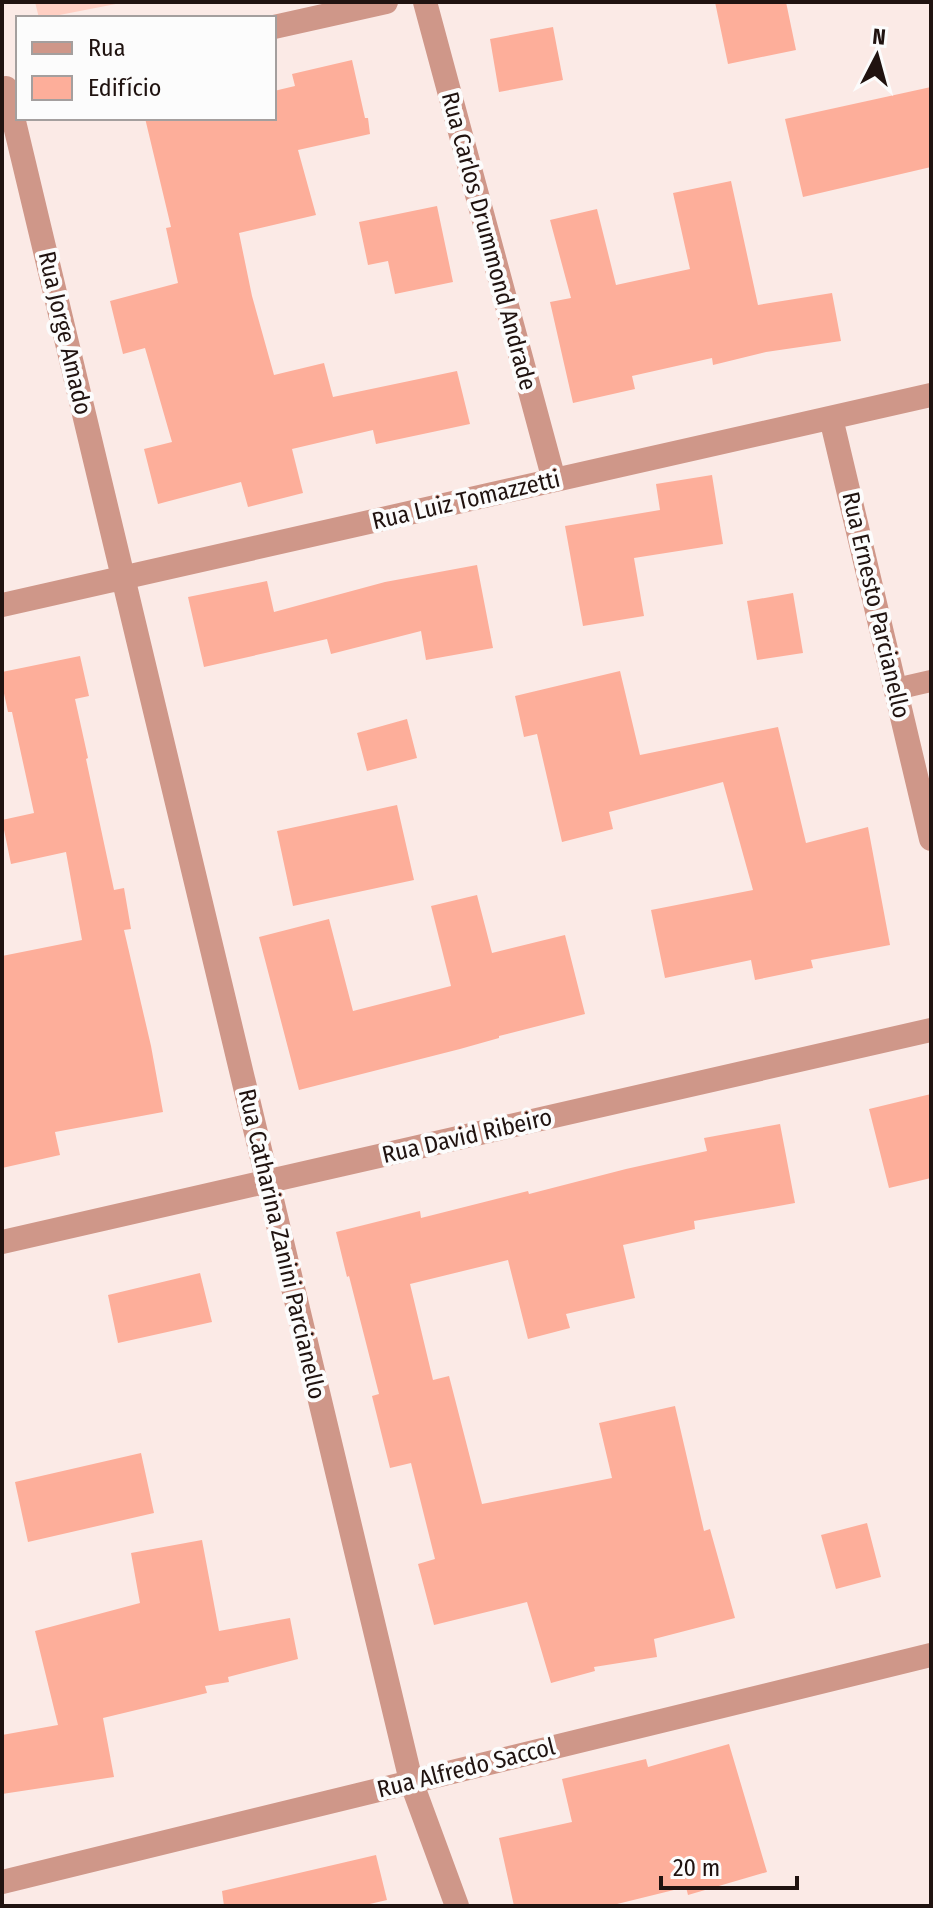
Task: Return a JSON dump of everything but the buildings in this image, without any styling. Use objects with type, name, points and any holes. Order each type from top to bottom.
[{"type":"street","points":[[276,27],[386,2]]},
{"type":"street","name":"Rua Carlos Drummond Andrade","points":[[425,2],[554,480]]},
{"type":"street","name":"Rua Jorge Amado","points":[[9,87],[16,117]]},
{"type":"street","name":"Rua Jorge Amado","points":[[17,120],[123,578]]},
{"type":"street","name":"Rua Luiz Tomazzetti","points":[[2,605],[931,395]]},
{"type":"street","name":"Rua Ernesto Parcianello","points":[[831,418],[931,839]]},
{"type":"street","name":"Rua Catharina Zanini Parcianello","points":[[123,578],[411,1781],[457,1906]]},
{"type":"street","name":"Rua David Ribeiro","points":[[2,1242],[931,1030]]},
{"type":"street","name":"Rua Alfredo Saccol","points":[[2,1882],[931,1655]]},
{"type":"lane","points":[[896,689],[931,681]]},
{"type":"shaded area","points":[[35,2],[126,2],[54,16],[38,16]]}]
